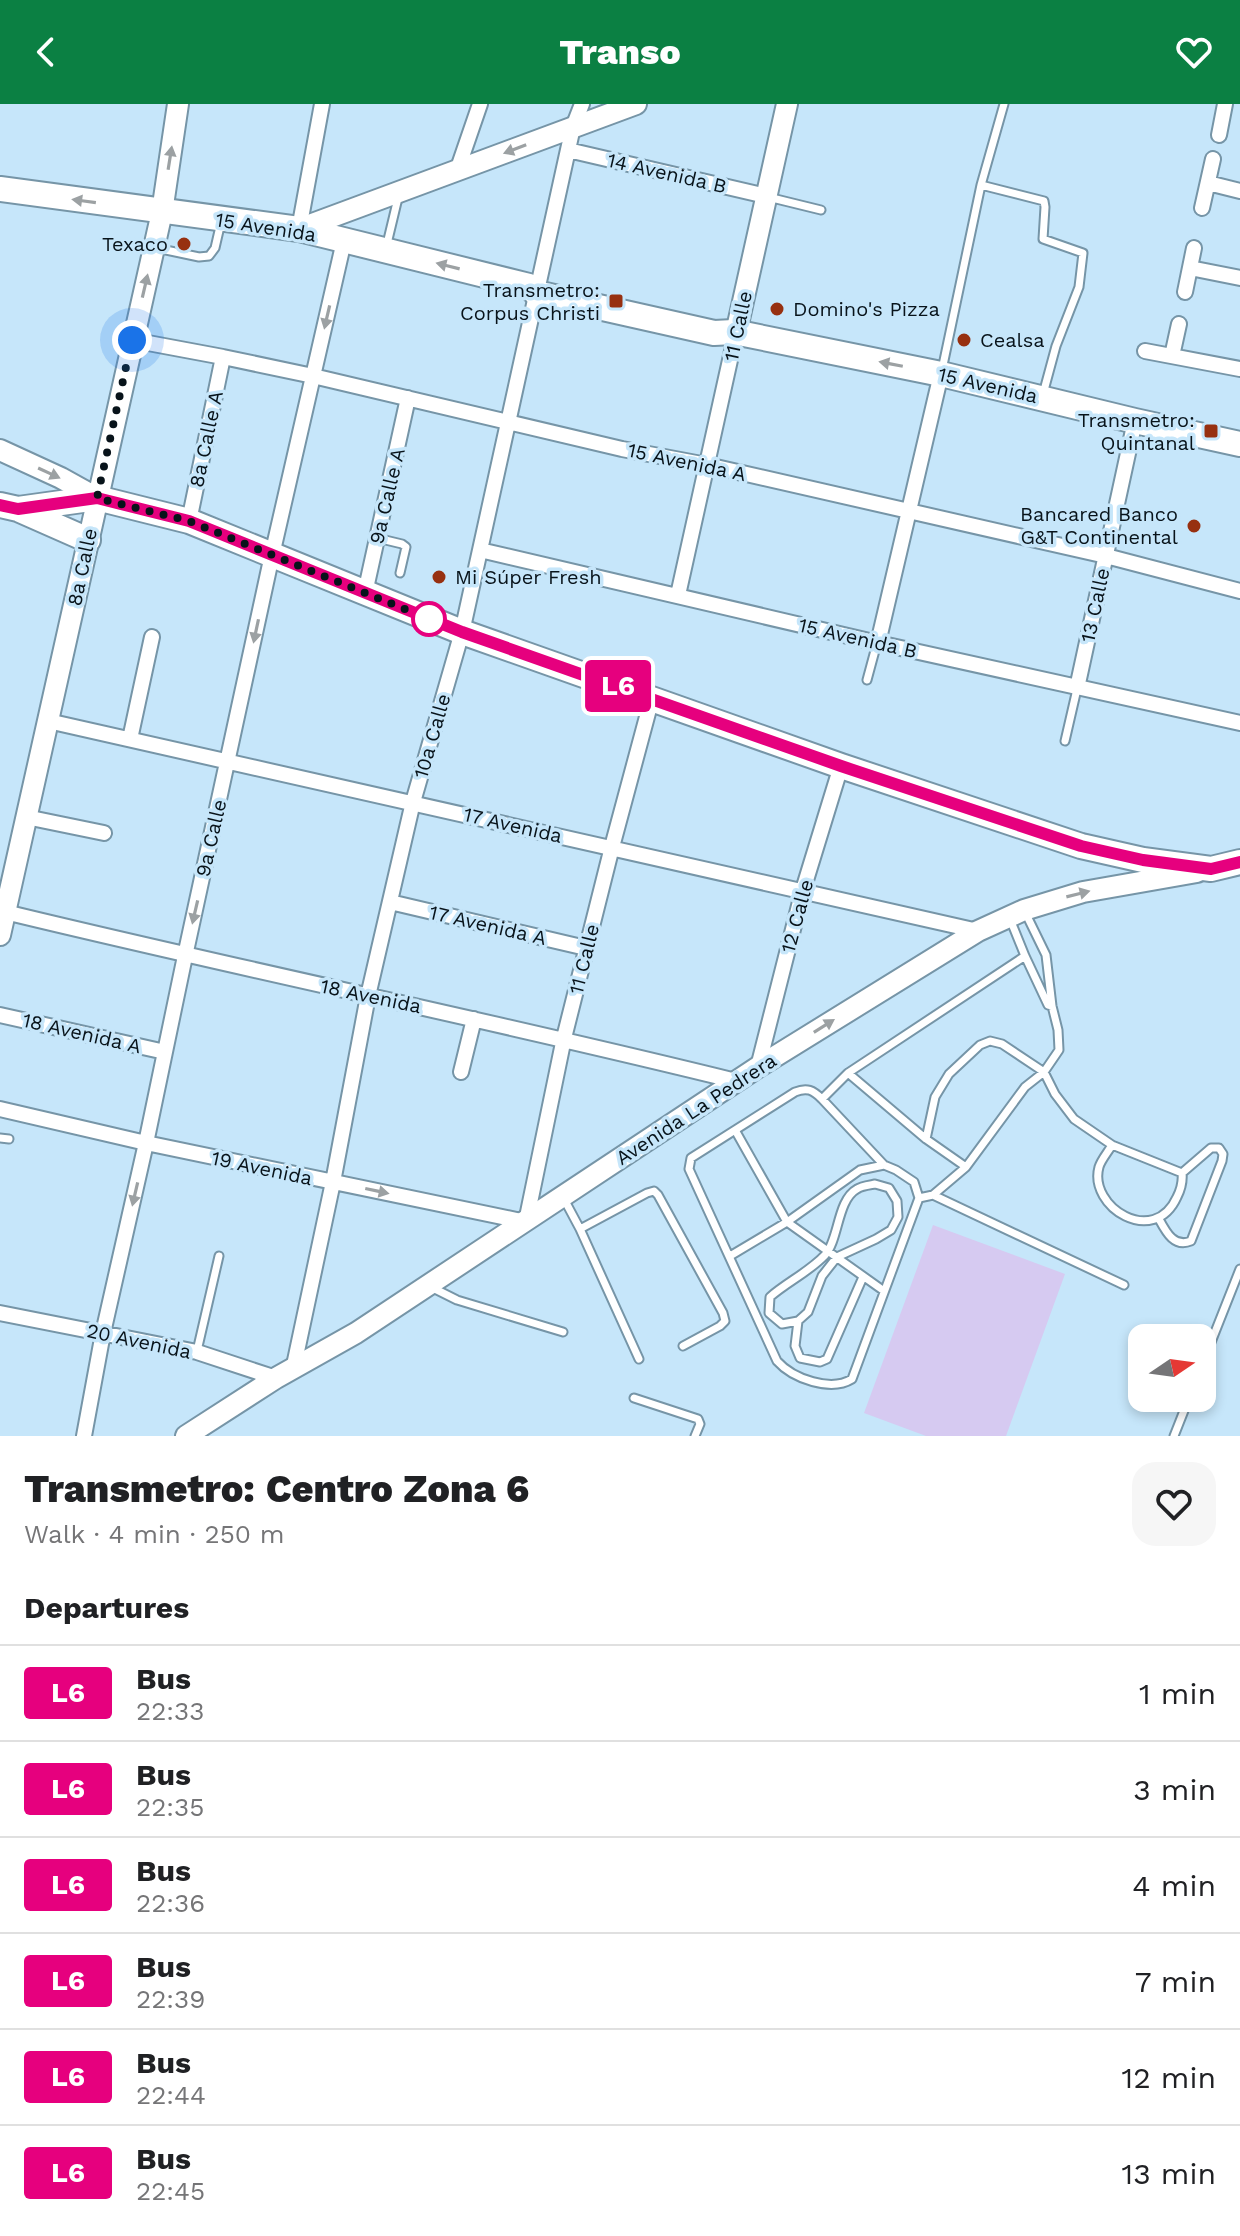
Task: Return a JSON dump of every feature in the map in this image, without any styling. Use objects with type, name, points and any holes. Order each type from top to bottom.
[{"type":"main road","name":"15 Avenida","points":[[0,189],[299,229],[714,333],[735,333],[941,374],[1240,444]]},
{"type":"main road","points":[[9,507],[97,498],[189,521],[462,632],[841,766],[1081,846],[1143,860],[1211,869]]},
{"type":"main road","points":[[9,507],[88,540]]},
{"type":"main road","name":"Avenida La Pedrera","points":[[1211,869],[1240,862]]},
{"type":"street","name":"8a Calle","points":[[0,935],[162,212],[178,104]]},
{"type":"street","points":[[299,229],[322,104]]},
{"type":"street","points":[[457,171],[480,104]]},
{"type":"street","name":"10a Calle","points":[[284,1374],[333,1182],[368,996],[413,802],[462,632],[535,288],[573,127],[582,104]]},
{"type":"street","points":[[299,229],[636,104]]},
{"type":"street","name":"11 Calle","points":[[678,595],[787,104]]},
{"type":"street","points":[[1219,135],[1224,105],[1240,110]]},
{"type":"street","name":"14 Avenida B","points":[[568,150],[766,196]]},
{"type":"street","points":[[1202,208],[1213,159]]},
{"type":"street","points":[[1208,183],[1240,191]]},
{"type":"street","points":[[344,241],[349,222],[370,203]]},
{"type":"street","name":"9a Calle","points":[[84,1436],[103,1333],[272,555],[344,241]]},
{"type":"street","points":[[1185,292],[1194,248]]},
{"type":"street","points":[[1190,268],[1240,278]]},
{"type":"street","points":[[1172,356],[1179,324]]},
{"type":"street","name":"15 Avenida A","points":[[132,340],[313,376],[622,449],[707,465],[1106,556],[1240,591]]},
{"type":"street","points":[[1145,351],[1240,369]]},
{"type":"street","name":"8a Calle A","points":[[189,521],[223,357]]},
{"type":"street","points":[[878,643],[941,374]]},
{"type":"street","name":"9a Calle A","points":[[365,593],[408,398]]},
{"type":"street","name":"13 Calle","points":[[1077,688],[1135,421]]},
{"type":"street","points":[[0,450],[97,498]]},
{"type":"street","name":"15 Avenida B","points":[[480,550],[1238,723]]},
{"type":"street","points":[[130,739],[152,637]]},
{"type":"street","name":"11 Calle","points":[[526,1222],[564,1038],[652,698]]},
{"type":"street","name":"17 Avenida","points":[[48,721],[978,931]]},
{"type":"street","name":"12 Calle","points":[[758,1067],[803,890],[841,766]]},
{"type":"street","points":[[26,817],[104,833]]},
{"type":"street","name":"Avenida La Pedrera","points":[[186,1436],[356,1333],[736,1081],[978,931],[1083,892],[1211,869]]},
{"type":"street","name":"17 Avenida A","points":[[390,902],[586,948]]},
{"type":"street","name":"18 Avenida","points":[[5,912],[185,956],[564,1038],[736,1081]]},
{"type":"street","name":"18 Avenida A","points":[[0,1015],[165,1052]]},
{"type":"street","points":[[461,1072],[474,1019]]},
{"type":"street","name":"19 Avenida","points":[[0,1109],[146,1143],[526,1222]]},
{"type":"street","name":"20 Avenida","points":[[0,1313],[197,1352],[284,1374]]},
{"type":"lane","points":[[941,374],[981,185],[1004,104]]},
{"type":"lane","points":[[981,185],[1044,201],[1043,239],[1083,253],[1079,287],[1056,346],[1043,398]]},
{"type":"lane","points":[[386,250],[400,192]]},
{"type":"lane","points":[[766,196],[821,210]]},
{"type":"lane","points":[[153,248],[199,257],[209,256],[215,248],[221,220]]},
{"type":"lane","points":[[377,538],[406,547],[400,573]]},
{"type":"lane","points":[[867,680],[878,643]]},
{"type":"lane","name":"13 Calle","points":[[1065,741],[1077,688]]},
{"type":"lane","points":[[1017,914],[1025,956],[1048,1005],[1052,1006]]},
{"type":"lane","points":[[919,1198],[933,1195],[966,1167],[1025,1087],[1044,1072],[1059,1050],[1046,955],[1017,914]]},
{"type":"lane","points":[[822,1099],[848,1073],[1025,956]]},
{"type":"lane","points":[[926,1139],[935,1097],[949,1074],[980,1045],[990,1041],[1002,1044],[1044,1072],[1055,1094],[1074,1119],[1112,1145],[1182,1173]]},
{"type":"lane","points":[[848,1073],[926,1139],[966,1167]]},
{"type":"lane","points":[[804,1088],[814,1091],[822,1099],[884,1165],[914,1182],[919,1198],[852,1379],[833,1385],[812,1381],[784,1369],[777,1361],[689,1169],[691,1158],[795,1092],[804,1088]]},
{"type":"lane","points":[[735,1130],[787,1222],[884,1291]]},
{"type":"lane","points":[[0,1138],[9,1139]]},
{"type":"lane","points":[[1112,1145],[1099,1167],[1099,1188],[1113,1209],[1135,1221],[1159,1219],[1171,1210],[1180,1191],[1182,1173],[1211,1148],[1219,1148],[1223,1154],[1191,1241],[1179,1243],[1169,1236],[1159,1219]]},
{"type":"lane","points":[[730,1256],[787,1222],[860,1170],[884,1165]]},
{"type":"lane","points":[[875,1184],[889,1188],[897,1201],[898,1217],[891,1230],[837,1257],[822,1276],[808,1312],[798,1321],[782,1324],[769,1313],[770,1297],[828,1252],[846,1201],[856,1189],[875,1184]]},
{"type":"lane","points":[[580,1229],[647,1193],[654,1191],[658,1195],[725,1321],[683,1346]]},
{"type":"lane","points":[[933,1195],[1124,1285]]},
{"type":"lane","points":[[563,1197],[639,1359]]},
{"type":"lane","points":[[197,1352],[219,1256]]},
{"type":"lane","points":[[1216,1330],[1240,1269]]},
{"type":"lane","points":[[798,1321],[795,1346],[800,1358],[820,1362],[827,1359],[863,1277]]},
{"type":"lane","points":[[429,1286],[457,1300],[563,1332]]},
{"type":"lane","points":[[634,1398],[698,1419],[700,1424],[695,1436]]},
{"type":"lane","points":[[1174,1436],[1183,1412]]},
{"type":"shaded area","points":[[933,1225],[1065,1274],[1006,1436],[926,1436],[864,1413]]},
{"type":"bus line","name":"L6","points":[[0,505],[18,509],[97,498],[189,521],[462,632],[841,766],[1081,846],[1113,855],[1211,869],[1240,862]]},
{"type":"place","name":"Texaco","points":[[184,244]]},
{"type":"place","name":"Transmetro: Corpus Christi","points":[[616,301]]},
{"type":"place","name":"Domino's Pizza","points":[[777,309]]},
{"type":"place","name":"Cealsa","points":[[964,340]]},
{"type":"place","name":"Transmetro: Quintanal","points":[[1211,431]]},
{"type":"place","name":"Bancared Banco G&T Continental","points":[[1194,526]]},
{"type":"place","name":"Mi Súper Fresh","points":[[439,577]]},
{"type":"route","points":[[132,340],[97,498],[189,521],[429,619]]}]
